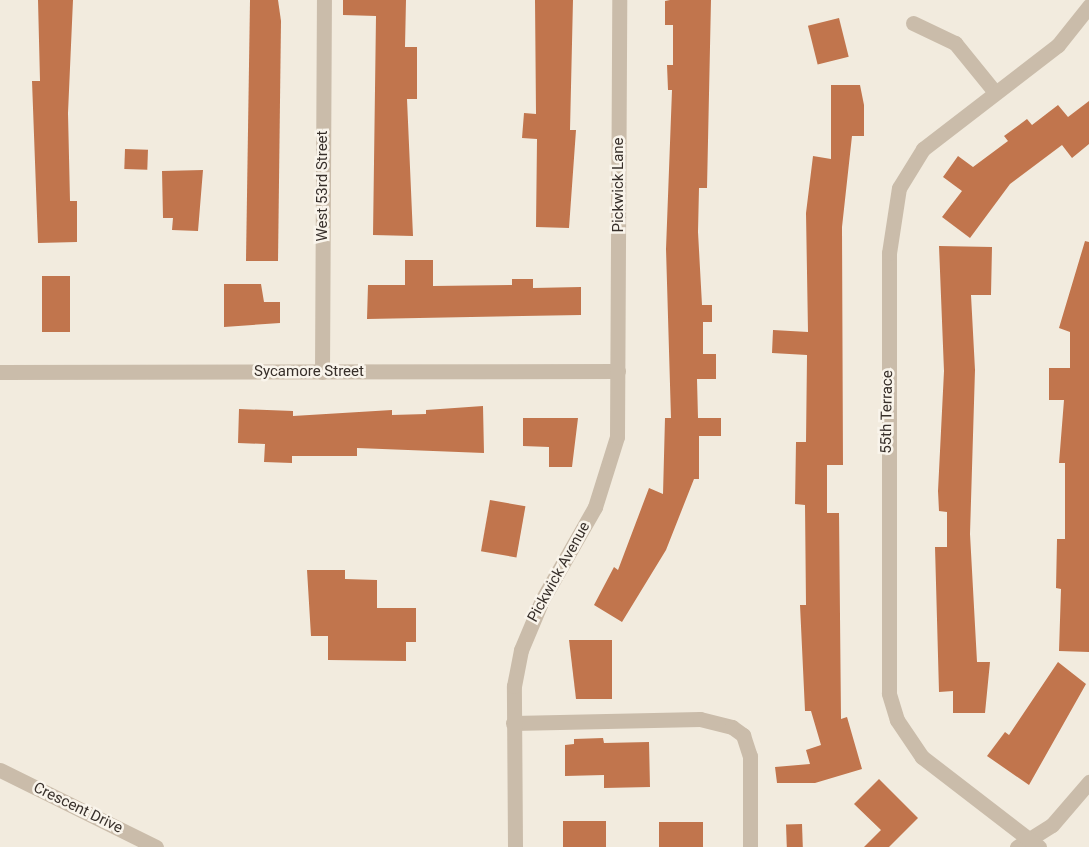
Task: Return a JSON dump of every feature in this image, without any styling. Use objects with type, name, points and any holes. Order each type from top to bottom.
[{"type":"street","name":"West 53rd Street","points":[[322,372],[324,0]]},
{"type":"street","name":"Pickwick Lane","points":[[618,371],[619,0]]},
{"type":"street","name":"55th Terrace","points":[[1036,843],[922,757],[897,720],[885,665],[891,214],[909,169],[923,149],[994,91],[1058,45],[1089,6]]},
{"type":"street","points":[[913,23],[956,43],[994,91]]},
{"type":"street","name":"Sycamore Street","points":[[0,372],[618,371]]},
{"type":"street","name":"Pickwick Avenue","points":[[515,847],[513,723],[517,665],[529,624],[595,507],[612,462],[618,371]]},
{"type":"street","points":[[513,723],[700,719],[732,727],[746,741],[750,756],[750,847]]},
{"type":"street","name":"Crescent Drive","points":[[0,770],[156,847]]},
{"type":"street","points":[[1017,847],[1036,843],[1071,807],[1089,782]]},
{"type":"building","points":[[38,0],[73,0],[68,113],[70,201],[77,201],[77,242],[38,243],[32,81],[40,81]]},
{"type":"building","points":[[250,0],[278,0],[281,21],[278,261],[246,261]]},
{"type":"building","points":[[343,0],[406,0],[405,47],[417,47],[417,99],[407,99],[413,236],[373,235],[376,16],[343,15]]},
{"type":"building","points":[[535,0],[573,0],[570,130],[576,130],[569,228],[536,227],[537,139],[522,138],[524,113],[536,114]]},
{"type":"building","points":[[711,0],[707,188],[699,188],[698,232],[702,305],[712,305],[712,322],[703,322],[703,354],[716,354],[716,379],[697,379],[698,418],[721,418],[721,436],[699,436],[699,479],[694,479],[666,550],[622,622],[594,605],[614,567],[618,570],[649,488],[663,494],[665,418],[671,418],[666,249],[672,90],[668,90],[667,65],[673,65],[673,25],[665,25],[665,1]]},
{"type":"building","points":[[839,18],[849,57],[818,65],[808,26]]},
{"type":"building","points":[[831,85],[860,85],[864,105],[864,136],[852,136],[842,227],[843,465],[827,465],[827,513],[839,513],[841,719],[847,717],[862,769],[815,783],[777,783],[775,767],[810,764],[806,750],[821,745],[811,711],[805,711],[800,605],[806,605],[805,505],[795,504],[796,442],[806,442],[807,355],[772,353],[773,330],[808,332],[806,213],[813,156],[831,159]]},
{"type":"building","points":[[1089,101],[1089,144],[1072,158],[1062,145],[1010,184],[970,238],[942,217],[962,191],[943,177],[958,156],[973,167],[1008,141],[1004,136],[1027,119],[1032,125],[1058,105],[1068,117]]},
{"type":"building","points":[[125,149],[148,150],[147,170],[124,169]]},
{"type":"building","points":[[203,170],[198,231],[172,230],[173,218],[163,218],[162,171]]},
{"type":"building","points":[[1085,241],[1089,242],[1089,652],[1059,651],[1061,589],[1056,588],[1057,539],[1065,539],[1065,463],[1059,463],[1064,400],[1049,400],[1049,368],[1070,368],[1070,332],[1059,328]]},
{"type":"building","points":[[939,246],[992,247],[991,295],[971,295],[975,370],[970,534],[977,662],[990,662],[985,713],[953,713],[953,691],[939,692],[935,547],[947,547],[947,512],[939,511],[938,491],[944,371]]},
{"type":"building","points":[[405,260],[433,260],[433,286],[512,285],[512,279],[533,279],[533,288],[581,287],[581,315],[367,319],[368,285],[405,285]]},
{"type":"building","points":[[42,276],[70,276],[70,332],[42,332]]},
{"type":"building","points":[[224,284],[261,284],[264,302],[280,302],[280,323],[224,327]]},
{"type":"building","points":[[483,406],[484,453],[357,448],[357,456],[292,456],[292,463],[264,462],[265,444],[238,443],[239,409],[293,411],[293,416],[392,410],[392,415],[426,414],[426,410]]},
{"type":"building","points":[[523,418],[578,418],[572,467],[549,467],[549,447],[523,446]]},
{"type":"building","points":[[490,500],[525,506],[516,557],[481,551]]},
{"type":"building","points":[[307,570],[345,570],[345,579],[377,580],[377,608],[416,608],[416,642],[406,642],[406,661],[328,660],[328,636],[311,636]]},
{"type":"building","points":[[569,640],[612,640],[612,699],[576,699]]},
{"type":"building","points":[[1058,662],[1086,684],[1029,785],[987,756],[1005,732],[1009,735]]},
{"type":"building","points":[[603,738],[604,743],[649,742],[650,787],[604,788],[604,775],[565,776],[565,745],[574,744],[574,739]]},
{"type":"building","points":[[879,779],[918,818],[889,847],[864,847],[881,830],[854,804]]},
{"type":"building","points":[[563,821],[606,821],[606,847],[563,847]]},
{"type":"building","points":[[659,822],[703,822],[703,847],[659,847]]},
{"type":"building","points":[[802,824],[803,847],[787,847],[786,825]]}]
